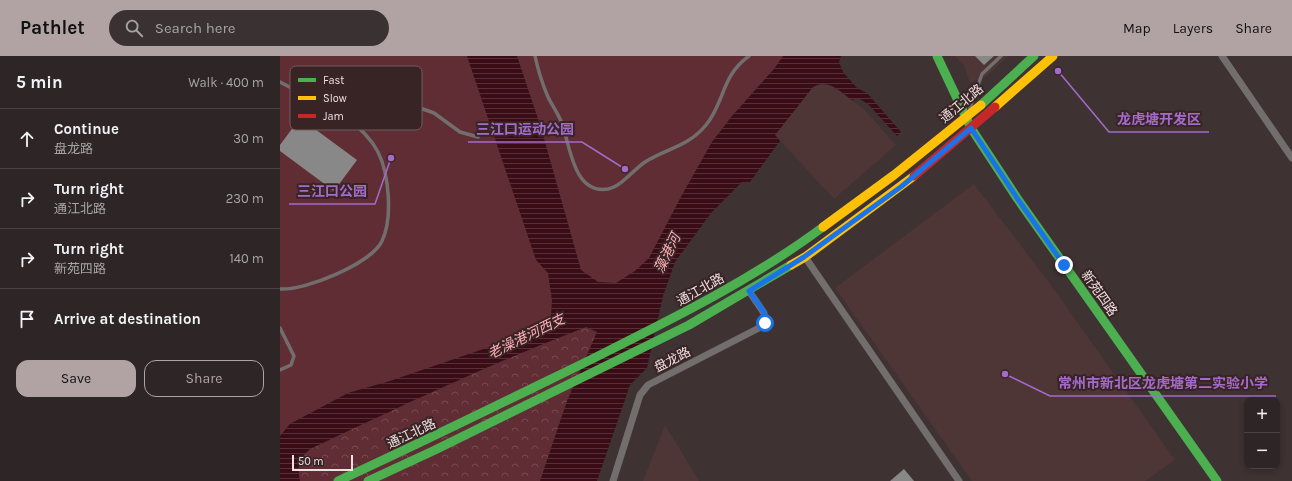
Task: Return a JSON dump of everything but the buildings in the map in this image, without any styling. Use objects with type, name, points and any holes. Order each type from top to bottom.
[{"type":"main road","name":"新苑四路","points":[[937,56],[971,128],[1017,198],[1217,481]]},
{"type":"main road","name":"通江北路","points":[[338,481],[430,439],[669,321],[742,280],[800,244],[894,175],[967,117],[1034,56]]},
{"type":"main road","name":"通江北路","points":[[368,481],[435,450],[663,337],[749,291],[804,257],[902,186],[1053,56]]},
{"type":"street","points":[[1222,56],[1292,158]]},
{"type":"street","points":[[804,257],[959,481]]},
{"type":"street","name":"盘龙路","points":[[613,481],[640,396],[648,385],[757,329],[765,323],[764,312],[749,291]]},
{"type":"lane","points":[[535,56],[540,80],[560,120],[567,138],[570,158],[578,173],[586,183],[596,188],[608,189],[618,184],[645,162],[676,149],[694,138],[707,124],[731,73],[748,56]]},
{"type":"lane","points":[[967,117],[982,74],[1001,56]]},
{"type":"lane","points":[[280,82],[290,87]]},
{"type":"lane","points":[[422,109],[434,113],[460,132],[478,137]]},
{"type":"lane","points":[[280,289],[320,282],[362,262],[382,242],[388,217],[387,180],[378,152],[361,130]]},
{"type":"lane","points":[[280,328],[294,356],[291,365],[280,370]]},
{"type":"shaded area","points":[[955,56],[1008,56],[987,76],[970,83],[964,66]]},
{"type":"shaded area","points":[[824,83],[831,85],[864,109],[896,145],[834,199],[775,135],[813,87]]},
{"type":"shaded area","points":[[974,184],[1051,285],[1175,460],[1145,481],[972,481],[835,288]]},
{"type":"shaded area","points":[[665,425],[698,479],[699,481],[643,481]]},
{"type":"green space","points":[[280,56],[467,56],[536,259],[548,273],[552,300],[551,317],[541,325],[513,339],[390,381],[348,393],[290,424],[280,436]]},
{"type":"green space","points":[[517,56],[785,56],[732,116],[712,142],[649,258],[635,271],[616,283],[598,282],[581,270],[541,128]]},
{"type":"green space","points":[[586,327],[597,332],[567,401],[540,481],[300,481],[299,463],[310,449],[481,370]]},
{"type":"water","points":[[467,56],[517,56],[541,128],[581,270],[598,282],[616,283],[635,271],[649,258],[712,142],[732,116],[774,69],[783,56],[841,56],[839,62],[843,72],[857,88],[867,93],[901,132],[897,136],[868,104],[858,98],[852,100],[829,85],[824,84],[813,87],[775,135],[780,141],[750,182],[742,182],[711,213],[675,262],[663,296],[647,368],[630,385],[597,481],[540,481],[567,401],[597,332],[586,327],[481,370],[310,449],[299,463],[300,481],[280,481],[280,436],[290,424],[348,393],[390,381],[513,339],[541,325],[551,317],[552,300],[548,273],[536,260]]},
{"type":"traffic: fast","points":[[937,56],[971,128],[1017,198],[1217,481]]},
{"type":"traffic: fast","points":[[981,105],[1034,56]]},
{"type":"traffic: fast","points":[[338,481],[492,408],[676,316],[766,266],[823,227]]},
{"type":"traffic: fast","points":[[368,481],[435,450],[689,325],[791,265]]},
{"type":"traffic: slow","points":[[995,107],[1053,56]]},
{"type":"traffic: slow","points":[[823,227],[894,175],[981,105]]},
{"type":"traffic: slow","points":[[791,265],[805,257],[914,176]]},
{"type":"traffic: jam","points":[[914,176],[995,107]]},
{"type":"place","name":"龙虎塘开发区","points":[[1058,71]]},
{"type":"place","name":"三江口公园","points":[[391,158]]},
{"type":"place","name":"三江口运动公园","points":[[625,169]]},
{"type":"place","name":"常州市新北区龙虎塘第二实验小学","points":[[1005,374]]},
{"type":"route","points":[[765,323],[764,312],[749,291],[804,257],[902,186],[971,128],[1017,198],[1064,265]]},
{"type":"water label","name":"藻港河","points":[[667,253]]},
{"type":"water label","name":"老澡港河西支","points":[[526,336]]}]
